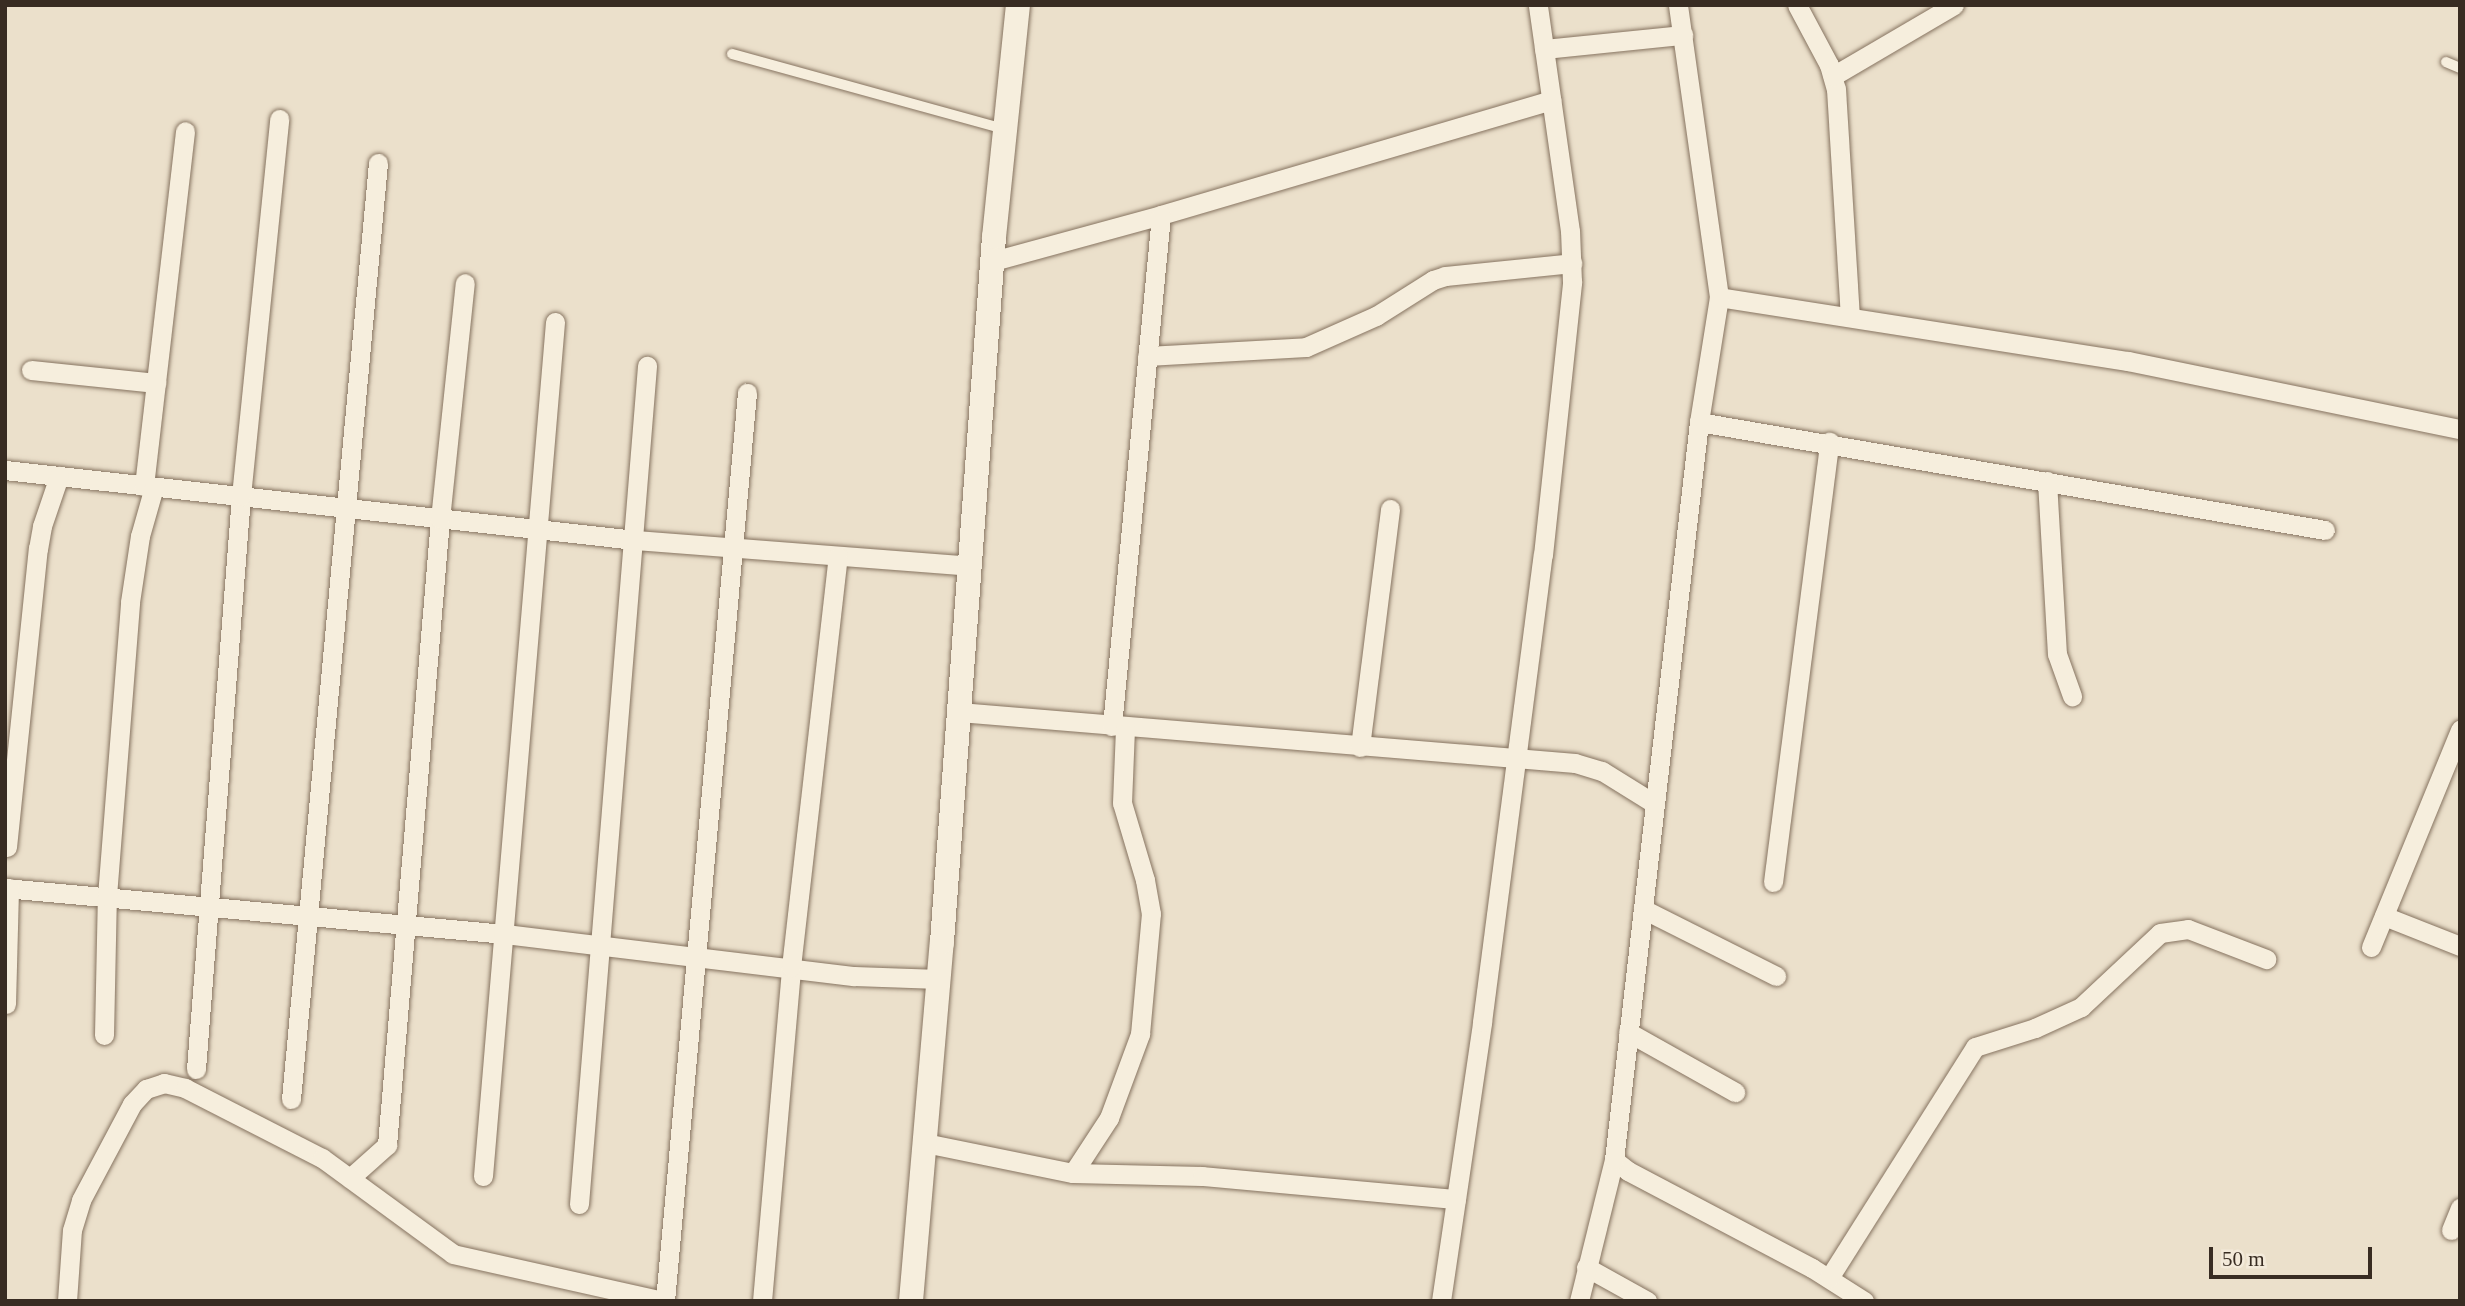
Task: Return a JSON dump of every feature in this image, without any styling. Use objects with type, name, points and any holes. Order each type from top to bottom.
[{"type":"street","points":[[911,1301],[939,979],[993,261],[1018,5]]},
{"type":"street","points":[[1441,1301],[1544,541],[1572,263],[1538,5]]},
{"type":"street","points":[[1579,1301],[1614,1160],[1699,422],[1719,297],[1678,5]]},
{"type":"street","points":[[1797,5],[1833,76],[1850,317]]},
{"type":"street","points":[[1833,76],[1954,5]]},
{"type":"street","points":[[1544,49],[1683,35]]},
{"type":"street","points":[[993,261],[1161,215],[1551,100]]},
{"type":"street","points":[[196,1069],[241,496],[279,120]]},
{"type":"street","points":[[104,1035],[107,896],[130,602],[149,486],[156,383],[185,131]]},
{"type":"street","points":[[291,1099],[378,163]]},
{"type":"street","points":[[1073,1173],[1110,1118],[1140,1034],[1151,914],[1145,880],[1122,803],[1118,726],[1147,356],[1161,215]]},
{"type":"street","points":[[1147,356],[1306,347],[1376,316],[1433,280],[1445,276],[1572,263]]},
{"type":"street","points":[[350,1178],[367,1160],[382,1152],[387,1144],[440,519],[465,283]]},
{"type":"street","points":[[1719,297],[2128,361],[2459,428]]},
{"type":"street","points":[[483,1176],[555,322]]},
{"type":"street","points":[[579,1204],[635,541],[647,366]]},
{"type":"street","points":[[31,370],[156,383]]},
{"type":"street","points":[[67,1301],[72,1230],[81,1200],[132,1104],[155,1084],[164,1083],[186,1088],[322,1158],[453,1254],[664,1301],[747,393]]},
{"type":"street","points":[[1699,422],[1829,442],[2325,530]]},
{"type":"street","points":[[1773,882],[1829,442]]},
{"type":"street","points":[[5,470],[635,541],[970,566]]},
{"type":"street","points":[[7,847],[38,549],[42,526],[59,476]]},
{"type":"street","points":[[2047,481],[2057,654],[2072,696]]},
{"type":"street","points":[[1360,747],[1390,509]]},
{"type":"street","points":[[762,1301],[790,967],[838,557]]},
{"type":"street","points":[[959,712],[1590,766],[1655,804]]},
{"type":"street","points":[[2371,947],[2460,730]]},
{"type":"street","points":[[6,1004],[7,888],[505,934],[854,976],[939,979]]},
{"type":"street","points":[[1643,909],[1776,976]]},
{"type":"street","points":[[2384,916],[2460,946]]},
{"type":"street","points":[[1829,1278],[1975,1047],[2035,1028],[2081,1007],[2160,933],[2188,929],[2266,958]]},
{"type":"street","points":[[1628,1032],[1735,1092]]},
{"type":"street","points":[[925,1143],[1073,1173],[1202,1176],[1456,1199]]},
{"type":"street","points":[[1614,1160],[1628,1171],[1829,1278],[1864,1301]]},
{"type":"street","points":[[2451,1230],[2460,1208]]},
{"type":"street","points":[[1586,1267],[1647,1301]]},
{"type":"lane","points":[[732,54],[1005,129]]},
{"type":"lane","points":[[2446,62],[2460,68]]}]
